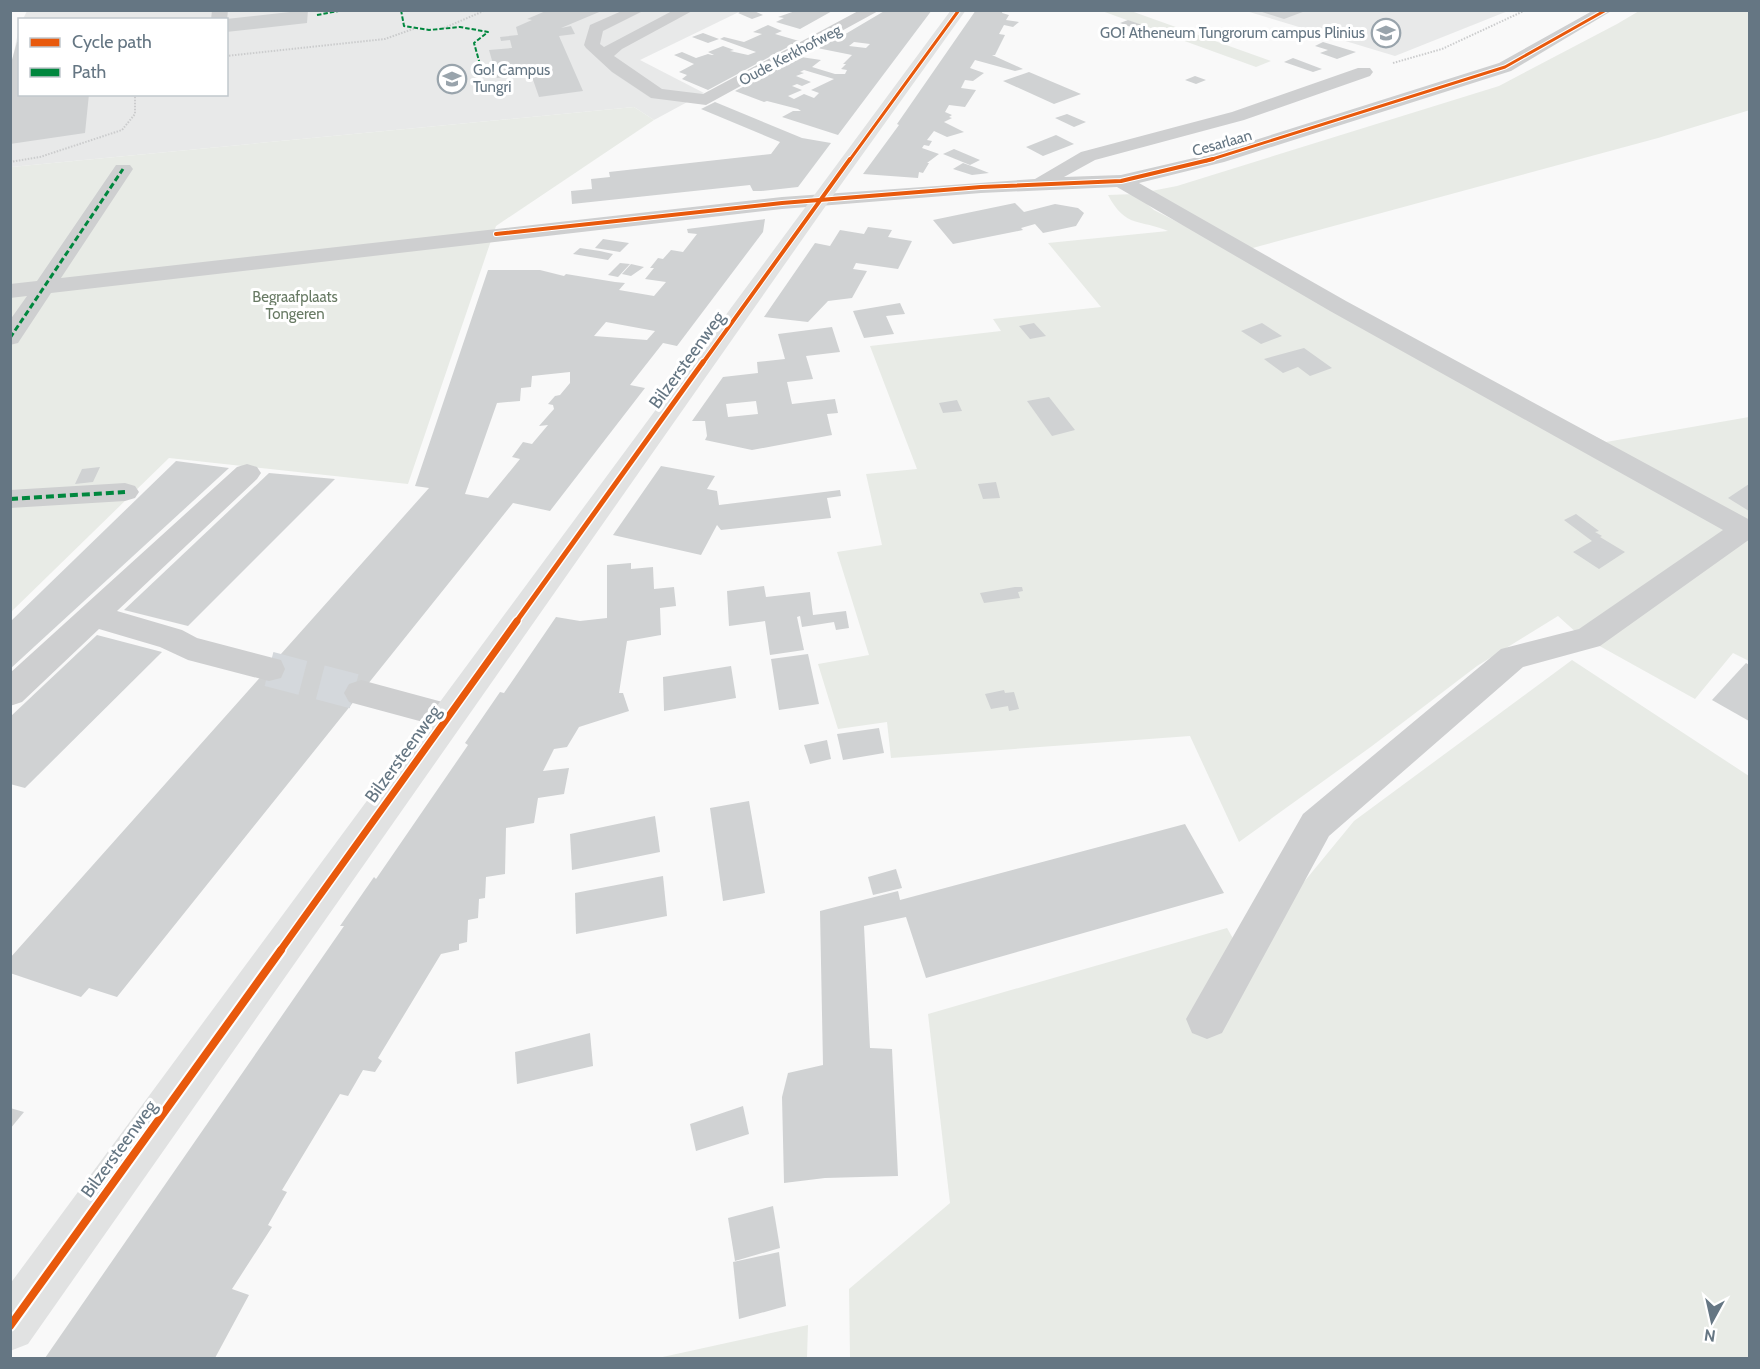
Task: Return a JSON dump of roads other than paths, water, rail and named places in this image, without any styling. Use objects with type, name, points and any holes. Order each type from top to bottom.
[{"type":"main road","name":"Bilzersteenweg","points":[[10,1326],[959,10]]},
{"type":"street","points":[[638,10],[596,28],[592,45],[604,56],[616,46],[687,10]]},
{"type":"street","name":"Oude Kerkhofweg","points":[[604,56],[657,94],[706,100],[873,10]]},
{"type":"street","name":"Cesarlaan","points":[[820,200],[1121,181],[1217,158],[1505,67],[1606,10]]},
{"type":"street","points":[[1034,186],[1088,156],[1239,116],[1364,72]]},
{"type":"street","points":[[10,338],[123,169]]},
{"type":"street","points":[[1121,181],[1338,306],[1744,529],[1589,638],[1512,658],[1316,825],[1207,1019]]},
{"type":"street","points":[[10,291],[496,234],[820,200]]},
{"type":"street","points":[[10,693],[247,473]]},
{"type":"street","points":[[10,499],[125,492]]},
{"type":"street","points":[[93,616],[171,638],[188,648],[269,669]]},
{"type":"street","points":[[361,693],[449,716]]},
{"type":"tunnel","points":[[269,669],[361,693]]},
{"type":"place","name":"GO! Atheneum Tungrorum campus Plinius","points":[[1386,33]]},
{"type":"place","name":"Go! Campus Tungri","points":[[452,79]]},
{"type":"park label","name":"Begraafplaats Tongeren","points":[[295,306]]}]
